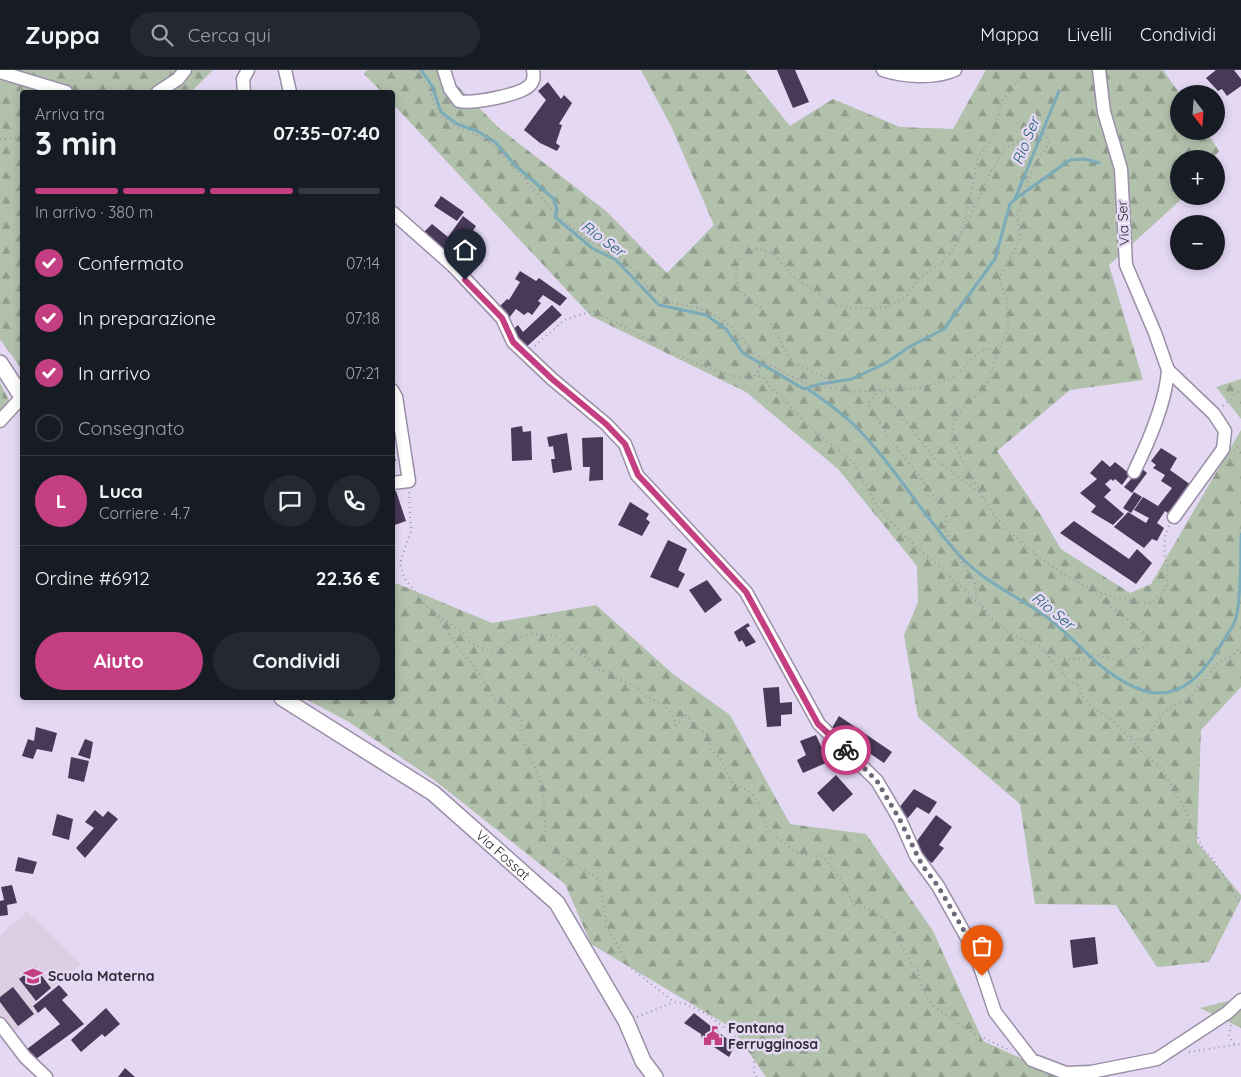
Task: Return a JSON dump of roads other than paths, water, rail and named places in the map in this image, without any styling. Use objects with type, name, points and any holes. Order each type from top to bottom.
[{"type":"street","points":[[161,90],[178,79],[185,70]]},
{"type":"street","points":[[244,90],[243,79],[248,70]]},
{"type":"street","points":[[285,70],[290,90]]},
{"type":"street","points":[[444,70],[459,101],[467,103],[486,100],[524,89],[531,84],[534,75],[533,70]]},
{"type":"street","points":[[883,70],[896,74],[945,74],[955,70]]},
{"type":"street","name":"Via Ser","points":[[1099,70],[1104,112],[1121,169],[1126,265],[1155,332],[1168,370],[1167,383],[1159,413],[1134,472]]},
{"type":"street","points":[[0,72],[59,90]]},
{"type":"street","points":[[395,215],[453,266],[502,318],[513,342],[606,424],[625,444],[638,475],[746,592],[818,724],[877,781],[900,820],[916,856],[938,886],[975,952],[995,1012],[1032,1060],[1066,1073],[1091,1072],[1156,1058],[1176,1048],[1240,1001]]},
{"type":"street","points":[[0,363],[20,394]]},
{"type":"street","name":"Via Ser","points":[[1168,370],[1214,414],[1225,430],[1223,449],[1174,517]]},
{"type":"street","points":[[395,396],[409,481],[395,483]]},
{"type":"street","points":[[0,421],[20,399]]},
{"type":"street","name":"Via Fossat","points":[[285,700],[432,793],[557,904],[626,1021],[643,1061],[655,1077]]},
{"type":"street","points":[[0,1024],[25,1057],[46,1077]]},
{"type":"waterway","name":"Rio Ser","points":[[421,70],[432,86],[441,112],[457,124],[477,131],[495,142],[516,166],[554,199],[557,210],[555,217],[592,248],[616,260],[659,305],[706,315],[726,329],[743,353],[804,389],[820,384],[852,379],[886,363],[909,347],[944,329],[995,259],[1010,204],[1015,199],[1059,91]]},
{"type":"waterway","name":"Rio Ser","points":[[1015,199],[1070,160],[1084,159],[1099,163]]},
{"type":"waterway","name":"Rio Ser","points":[[808,389],[845,417],[866,437],[947,542],[972,568],[1052,621],[1095,661],[1118,679],[1145,691],[1171,692],[1182,687],[1202,671],[1217,651],[1235,621],[1237,613],[1241,534]]},
{"type":"place","name":"Scuola Materna","points":[[33,976]]},
{"type":"place","name":"Fontana Ferrugginosa","points":[[713,1036]]}]
